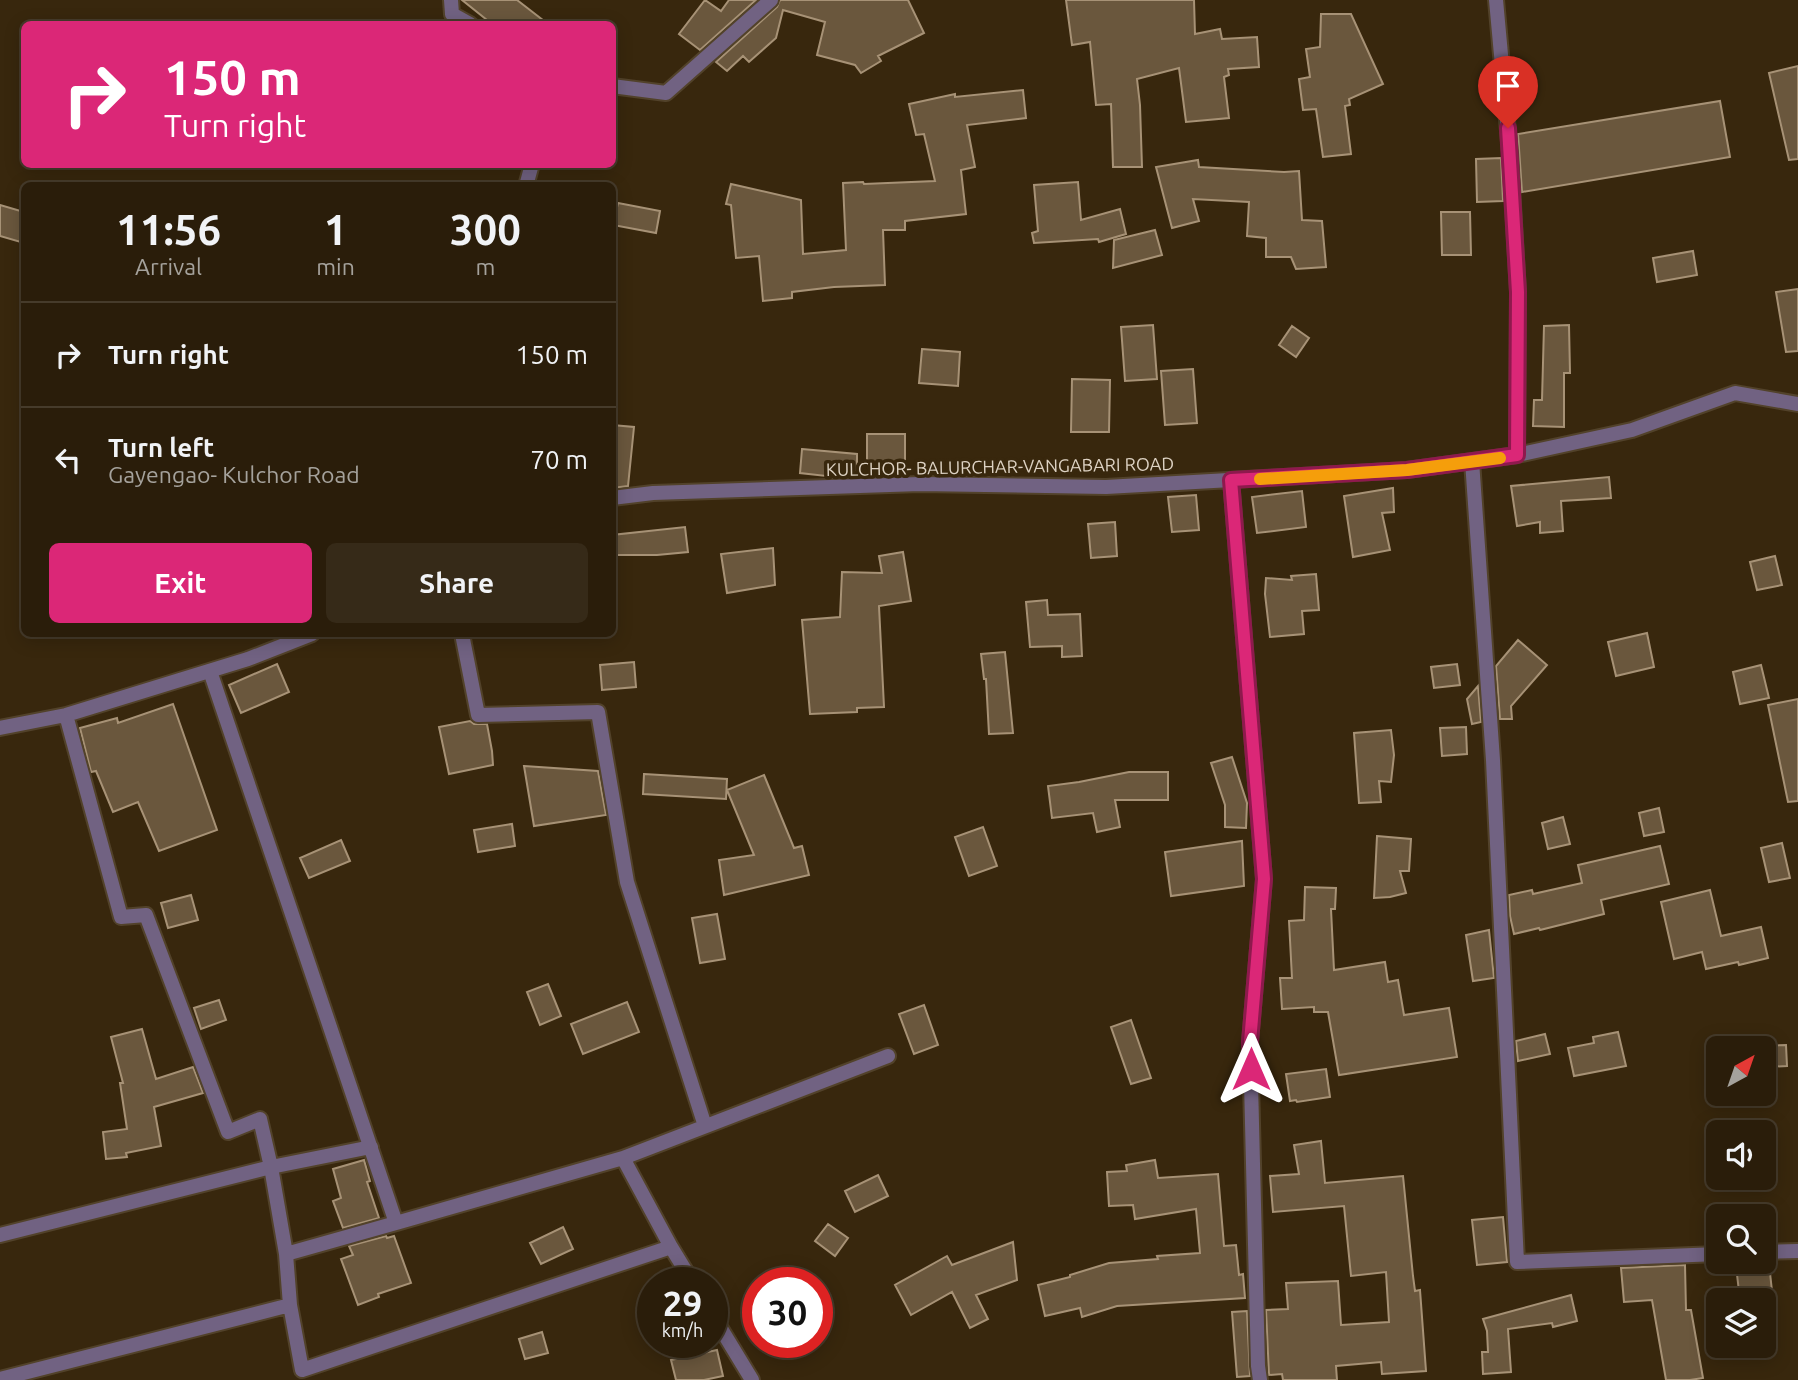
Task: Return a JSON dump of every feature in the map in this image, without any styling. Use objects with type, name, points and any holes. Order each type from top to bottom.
[{"type":"street","points":[[451,0],[452,14],[465,21]]},
{"type":"street","points":[[616,87],[666,93],[771,0]]},
{"type":"street","points":[[1496,0],[1510,153],[1518,292],[1517,455]]},
{"type":"street","name":"KULCHOR- BALURCHAR-VANGABARI ROAD","points":[[616,498],[653,493],[906,484],[1106,488],[1407,470],[1517,455],[1632,430],[1735,393],[1798,404]]},
{"type":"street","points":[[1472,461],[1493,760],[1517,1262],[1706,1254]]},
{"type":"street","points":[[1231,480],[1264,879],[1250,1042],[1260,1380]]},
{"type":"street","points":[[0,728],[66,715],[248,659],[304,637]]},
{"type":"street","points":[[463,637],[478,715],[598,712],[627,882],[705,1126]]},
{"type":"street","points":[[210,671],[396,1223]]},
{"type":"street","points":[[66,715],[121,918],[146,915],[228,1132],[260,1119],[286,1254],[290,1305],[303,1375],[671,1247]]},
{"type":"street","points":[[286,1254],[623,1158],[888,1056]]},
{"type":"street","points":[[0,1235],[271,1167],[371,1147]]},
{"type":"street","points":[[623,1158],[683,1267]]},
{"type":"street","points":[[1776,1252],[1798,1251]]},
{"type":"street","points":[[0,1379],[290,1305]]},
{"type":"street","points":[[728,1340],[752,1380]]},
{"type":"building","points":[[462,0],[517,0],[544,21],[488,21]]},
{"type":"building","points":[[705,0],[721,11],[729,0],[756,0],[700,50],[679,34]]},
{"type":"building","points":[[780,0],[908,0],[924,33],[878,56],[881,61],[861,73],[855,65],[817,55],[825,22],[783,10],[776,38],[749,62],[743,56],[727,71],[716,62],[777,7]]},
{"type":"building","points":[[1066,0],[1194,0],[1195,34],[1220,29],[1222,39],[1257,37],[1259,67],[1228,69],[1229,75],[1224,77],[1229,118],[1186,122],[1179,68],[1137,79],[1142,167],[1113,167],[1111,104],[1096,105],[1090,42],[1072,45]]},
{"type":"building","points":[[1321,14],[1351,14],[1383,84],[1349,99],[1350,105],[1345,106],[1351,154],[1323,157],[1316,109],[1303,110],[1299,79],[1310,77],[1306,49],[1320,47]]},
{"type":"building","points":[[1798,66],[1798,159],[1789,160],[1769,73]]},
{"type":"building","points":[[1023,90],[1026,118],[967,125],[975,167],[961,170],[966,214],[905,221],[905,230],[883,230],[885,285],[792,292],[792,298],[763,301],[759,256],[736,258],[731,205],[726,204],[731,184],[801,200],[803,254],[846,250],[843,183],[935,181],[924,134],[916,135],[909,104],[955,94],[955,97]]},
{"type":"building","points":[[1720,101],[1730,157],[1522,192],[1518,134]]},
{"type":"building","points":[[1501,158],[1503,201],[1477,202],[1476,159]]},
{"type":"building","points":[[1198,160],[1199,167],[1299,171],[1302,220],[1322,221],[1326,267],[1296,269],[1291,257],[1266,257],[1266,238],[1247,236],[1249,202],[1193,199],[1199,221],[1172,228],[1156,167]]},
{"type":"building","points":[[1078,182],[1081,220],[1120,209],[1126,234],[1099,242],[1098,239],[1034,243],[1032,233],[1038,231],[1034,185]]},
{"type":"building","points":[[618,203],[660,211],[656,233],[616,226]]},
{"type":"building","points":[[0,205],[21,211],[21,242],[0,236]]},
{"type":"building","points":[[1441,212],[1470,212],[1471,255],[1442,255]]},
{"type":"building","points":[[1155,230],[1162,255],[1113,268],[1114,240]]},
{"type":"building","points":[[1693,251],[1697,275],[1657,282],[1653,258]]},
{"type":"building","points":[[1798,289],[1798,351],[1786,352],[1776,292]]},
{"type":"building","points":[[1153,325],[1157,379],[1125,381],[1121,327]]},
{"type":"building","points":[[1569,325],[1570,373],[1564,373],[1564,427],[1533,426],[1534,400],[1542,400],[1544,326]]},
{"type":"building","points":[[1292,326],[1309,338],[1296,357],[1279,345]]},
{"type":"building","points":[[922,349],[960,352],[958,386],[919,383]]},
{"type":"building","points":[[1193,369],[1197,423],[1165,425],[1161,371]]},
{"type":"building","points":[[1072,379],[1110,380],[1109,432],[1071,432]]},
{"type":"building","points":[[616,425],[634,427],[628,486],[616,488]]},
{"type":"building","points":[[867,434],[905,434],[905,466],[867,466]]},
{"type":"building","points":[[802,449],[857,454],[857,474],[826,476],[800,473]]},
{"type":"building","points":[[1609,477],[1611,498],[1561,501],[1563,531],[1540,533],[1540,522],[1517,526],[1511,486]]},
{"type":"building","points":[[1393,488],[1394,512],[1382,513],[1390,550],[1353,557],[1344,496]]},
{"type":"building","points":[[1302,491],[1306,527],[1257,533],[1252,497]]},
{"type":"building","points":[[1196,495],[1199,530],[1172,532],[1168,497]]},
{"type":"building","points":[[1115,522],[1117,556],[1091,558],[1088,524]]},
{"type":"building","points":[[685,527],[688,552],[616,555],[616,535]]},
{"type":"building","points":[[773,548],[775,585],[727,593],[721,554]]},
{"type":"building","points":[[903,552],[911,601],[879,606],[884,707],[857,708],[857,712],[810,714],[802,620],[840,617],[842,572],[882,573],[879,556]]},
{"type":"building","points":[[1775,556],[1782,585],[1757,590],[1750,562]]},
{"type":"building","points":[[1316,574],[1319,610],[1302,611],[1304,634],[1270,637],[1266,578],[1292,580],[1291,576]]},
{"type":"building","points":[[1047,600],[1048,615],[1080,614],[1082,656],[1062,657],[1062,646],[1030,647],[1026,602]]},
{"type":"building","points":[[1647,633],[1654,667],[1616,676],[1608,642]]},
{"type":"building","points":[[1518,640],[1547,665],[1511,706],[1512,719],[1500,719],[1496,666]]},
{"type":"building","points":[[1005,652],[1013,733],[989,734],[986,679],[981,654]]},
{"type":"building","points":[[634,662],[636,687],[602,690],[600,665]]},
{"type":"building","points":[[277,664],[289,692],[241,713],[229,685]]},
{"type":"building","points":[[1457,664],[1460,685],[1434,688],[1431,667]]},
{"type":"building","points":[[1761,665],[1769,698],[1740,704],[1733,672]]},
{"type":"building","points":[[1478,686],[1481,722],[1472,724],[1467,699]]},
{"type":"building","points":[[1798,699],[1798,801],[1788,802],[1768,705]]},
{"type":"building","points":[[173,704],[217,830],[159,851],[138,802],[113,812],[96,771],[91,772],[80,728],[117,718],[118,723]]},
{"type":"building","points":[[470,721],[474,724],[487,724],[493,765],[449,774],[439,727]]},
{"type":"building","points":[[1466,727],[1467,754],[1442,756],[1440,728]]},
{"type":"building","points":[[1391,730],[1394,755],[1391,782],[1379,781],[1381,802],[1359,803],[1354,733]]},
{"type":"building","points":[[1232,757],[1247,803],[1246,828],[1225,827],[1225,805],[1211,763]]},
{"type":"building","points":[[524,766],[598,771],[606,815],[534,826]]},
{"type":"building","points":[[1129,772],[1168,772],[1168,800],[1115,800],[1120,827],[1097,832],[1093,813],[1052,818],[1048,786]]},
{"type":"building","points":[[644,774],[727,779],[726,799],[643,794]]},
{"type":"building","points":[[764,775],[794,848],[802,846],[809,875],[724,895],[719,860],[754,855],[727,790]]},
{"type":"building","points":[[1659,808],[1664,832],[1644,836],[1639,813]]},
{"type":"building","points":[[1563,817],[1570,844],[1548,849],[1542,823]]},
{"type":"building","points":[[512,824],[515,846],[478,852],[474,830]]},
{"type":"building","points":[[983,827],[997,866],[969,876],[955,837]]},
{"type":"building","points":[[1377,836],[1411,839],[1409,871],[1400,871],[1406,893],[1374,898]]},
{"type":"building","points":[[341,840],[350,861],[309,878],[300,858]]},
{"type":"building","points":[[1242,841],[1244,886],[1171,896],[1165,852]]},
{"type":"building","points":[[1782,843],[1790,878],[1769,882],[1761,848]]},
{"type":"building","points":[[1660,846],[1669,884],[1601,900],[1604,914],[1514,934],[1509,895],[1532,890],[1533,894],[1582,883],[1578,865]]},
{"type":"building","points":[[1305,887],[1336,888],[1335,909],[1331,909],[1334,970],[1385,962],[1388,982],[1398,980],[1404,1015],[1449,1008],[1457,1057],[1339,1075],[1328,1012],[1314,1012],[1314,1007],[1282,1009],[1280,978],[1292,978],[1289,921],[1304,920]]},
{"type":"building","points":[[1710,890],[1721,936],[1761,927],[1768,958],[1706,969],[1702,952],[1674,959],[1661,902]]},
{"type":"building","points":[[191,895],[198,920],[168,928],[161,903]]},
{"type":"building","points":[[717,914],[725,959],[700,963],[692,918]]},
{"type":"building","points":[[1489,930],[1494,978],[1473,981],[1466,935]]},
{"type":"building","points":[[548,984],[561,1016],[540,1025],[527,992]]},
{"type":"building","points":[[219,1000],[226,1020],[201,1029],[194,1008]]},
{"type":"building","points":[[627,1002],[639,1032],[583,1054],[571,1024]]},
{"type":"building","points":[[924,1005],[938,1045],[914,1054],[899,1014]]},
{"type":"building","points":[[1131,1020],[1151,1078],[1131,1084],[1111,1027]]},
{"type":"building","points":[[142,1029],[156,1079],[193,1067],[203,1093],[154,1107],[161,1146],[126,1153],[127,1157],[106,1159],[103,1132],[127,1129],[120,1083],[123,1083],[111,1037]]},
{"type":"building","points":[[1618,1032],[1626,1066],[1574,1076],[1568,1048],[1594,1043],[1593,1037]]},
{"type":"building","points":[[1545,1034],[1550,1054],[1518,1061],[1516,1041]]},
{"type":"building","points":[[1776,1045],[1786,1045],[1787,1066],[1776,1067]]},
{"type":"building","points":[[1326,1069],[1330,1097],[1290,1101],[1286,1074]]},
{"type":"building","points":[[1321,1141],[1325,1183],[1403,1176],[1415,1291],[1420,1290],[1426,1371],[1382,1374],[1381,1362],[1336,1366],[1337,1380],[1283,1380],[1282,1374],[1269,1375],[1266,1310],[1288,1309],[1286,1283],[1338,1281],[1341,1325],[1389,1322],[1386,1272],[1351,1276],[1344,1206],[1273,1212],[1270,1176],[1299,1174],[1294,1145]]},
{"type":"building","points":[[364,1160],[370,1181],[367,1182],[379,1218],[343,1228],[333,1201],[341,1198],[333,1169]]},
{"type":"building","points":[[1155,1160],[1158,1178],[1218,1174],[1224,1246],[1236,1245],[1245,1298],[1117,1306],[1082,1317],[1080,1308],[1045,1316],[1038,1285],[1109,1263],[1200,1253],[1196,1209],[1135,1219],[1133,1205],[1109,1206],[1107,1172],[1127,1171],[1126,1165]]},
{"type":"building","points":[[878,1175],[888,1196],[855,1212],[845,1191]]},
{"type":"building","points":[[1503,1217],[1507,1262],[1477,1265],[1472,1220]]},
{"type":"building","points":[[828,1224],[848,1238],[835,1256],[815,1241]]},
{"type":"building","points":[[563,1227],[573,1249],[541,1264],[530,1243]]},
{"type":"building","points":[[394,1236],[411,1283],[378,1294],[379,1297],[358,1305],[341,1259],[353,1255],[349,1246]]},
{"type":"building","points":[[1013,1242],[1017,1280],[976,1295],[988,1319],[970,1328],[952,1292],[911,1315],[895,1285],[947,1256],[952,1265]]},
{"type":"building","points":[[1685,1265],[1686,1310],[1691,1310],[1703,1378],[1666,1380],[1652,1300],[1624,1302],[1621,1268]]},
{"type":"building","points":[[1737,1274],[1770,1274],[1772,1288],[1739,1288]]},
{"type":"building","points":[[1571,1295],[1577,1321],[1553,1327],[1552,1323],[1508,1329],[1511,1372],[1483,1374],[1482,1352],[1488,1352],[1487,1331],[1483,1319]]},
{"type":"building","points":[[1247,1311],[1250,1376],[1237,1377],[1232,1312]]},
{"type":"building","points":[[542,1332],[548,1353],[525,1359],[519,1339]]},
{"type":"building","points":[[719,1358],[723,1376],[704,1380],[676,1380],[671,1360]]},
{"type":"slow traffic","points":[[1260,479],[1407,470],[1500,458]]},
{"type":"route","points":[[1251,1069],[1250,1042],[1264,879],[1231,480],[1407,470],[1517,455],[1518,292],[1508,128]]}]
